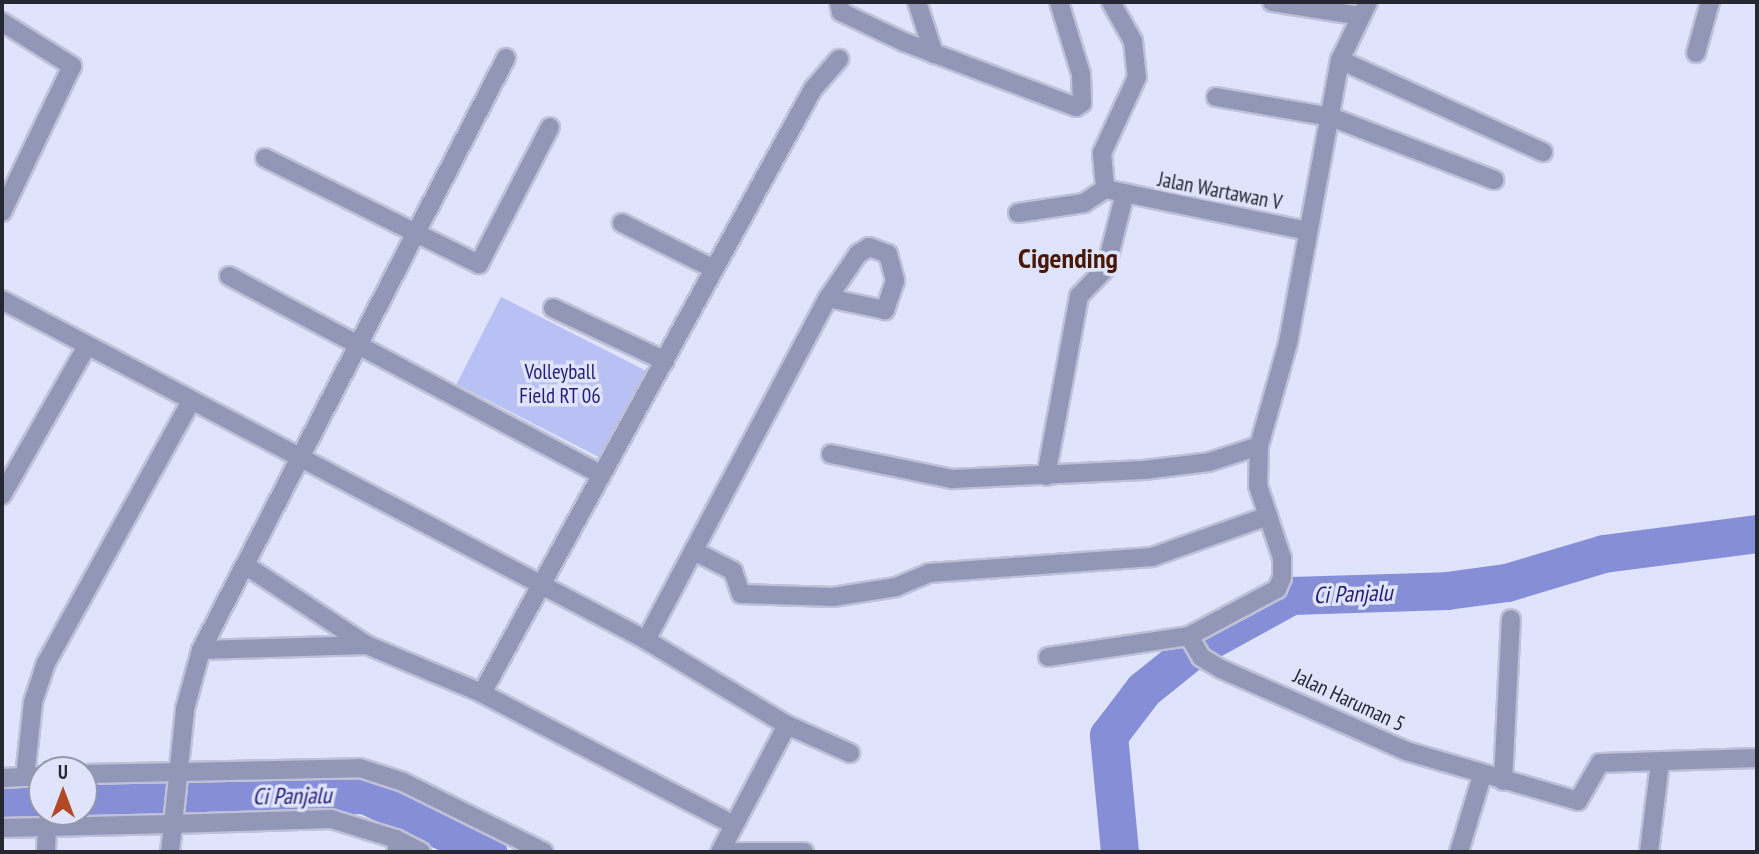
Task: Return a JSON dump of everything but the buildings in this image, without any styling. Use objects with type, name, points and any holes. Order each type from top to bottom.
[{"type":"street","points":[[839,2],[841,12],[934,54],[1076,107],[1082,103],[1081,74],[1059,2]]},
{"type":"street","points":[[917,2],[934,54]]},
{"type":"street","points":[[1018,212],[1084,203],[1105,189],[1102,153],[1137,77],[1133,41],[1111,2]]},
{"type":"street","points":[[1048,657],[1191,638],[1277,589],[1282,558],[1258,486],[1259,446],[1288,343],[1340,60],[1364,9],[1272,2]]},
{"type":"street","points":[[1696,53],[1710,2]]},
{"type":"street","points":[[2,22],[72,66],[2,212]]},
{"type":"street","points":[[170,852],[187,697],[201,650],[301,461],[414,232],[506,58]]},
{"type":"street","points":[[482,693],[665,361],[712,268],[813,89],[839,59]]},
{"type":"street","points":[[1340,60],[1543,152]]},
{"type":"street","points":[[1216,97],[1331,117],[1494,180]]},
{"type":"street","points":[[265,158],[479,264],[550,127]]},
{"type":"street","name":"Jalan Wartawan V","points":[[1105,189],[1124,197],[1308,231]]},
{"type":"street","points":[[1046,476],[1079,296],[1106,268],[1124,197]]},
{"type":"street","points":[[622,223],[712,268]]},
{"type":"street","points":[[229,275],[358,348],[601,475]]},
{"type":"street","points":[[646,640],[828,298]]},
{"type":"street","points":[[2,300],[301,461],[646,640],[787,724],[850,753]]},
{"type":"street","points":[[554,308],[665,361]]},
{"type":"street","points":[[2,495],[87,345]]},
{"type":"street","points":[[34,756],[33,702],[46,663],[191,401]]},
{"type":"street","points":[[831,454],[951,479],[1046,476],[1209,462],[1259,446]]},
{"type":"street","points":[[694,551],[733,571],[741,594],[833,597],[896,587],[929,573],[1152,557],[1268,516]]},
{"type":"street","points":[[245,565],[367,645],[482,693],[734,825]]},
{"type":"street","points":[[1503,781],[1511,619]]},
{"type":"street","name":"Jalan Haruman 5","points":[[1191,638],[1200,657],[1406,751],[1482,776],[1578,801],[1587,795],[1594,765],[1660,762]]},
{"type":"street","points":[[201,650],[367,645]]},
{"type":"street","points":[[720,852],[787,724]]},
{"type":"street","points":[[1649,852],[1660,762],[1757,758]]},
{"type":"street","points":[[98,775],[178,778],[360,768],[403,782],[544,852]]},
{"type":"street","points":[[2,778],[28,776]]},
{"type":"street","points":[[1459,852],[1482,776]]},
{"type":"street","points":[[98,823],[174,818],[331,819],[421,852]]},
{"type":"street","points":[[2,828],[47,826],[46,852]]},
{"type":"street","points":[[735,852],[804,852]]},
{"type":"green space","name":"Volleyball Field RT 06","points":[[501,297],[650,373],[605,460],[457,384]]},
{"type":"waterway","name":"Ci Panjalu","points":[[1120,852],[1109,736],[1144,690],[1195,649],[1292,596],[1447,591],[1507,583],[1604,554],[1757,534]]},
{"type":"waterway","name":"Ci Panjalu","points":[[98,801],[365,795],[488,852]]},
{"type":"waterway","name":"Ci Panjalu","points":[[2,806],[28,804]]},
{"type":"district","name":"Cigending","points":[[1068,258]]}]
